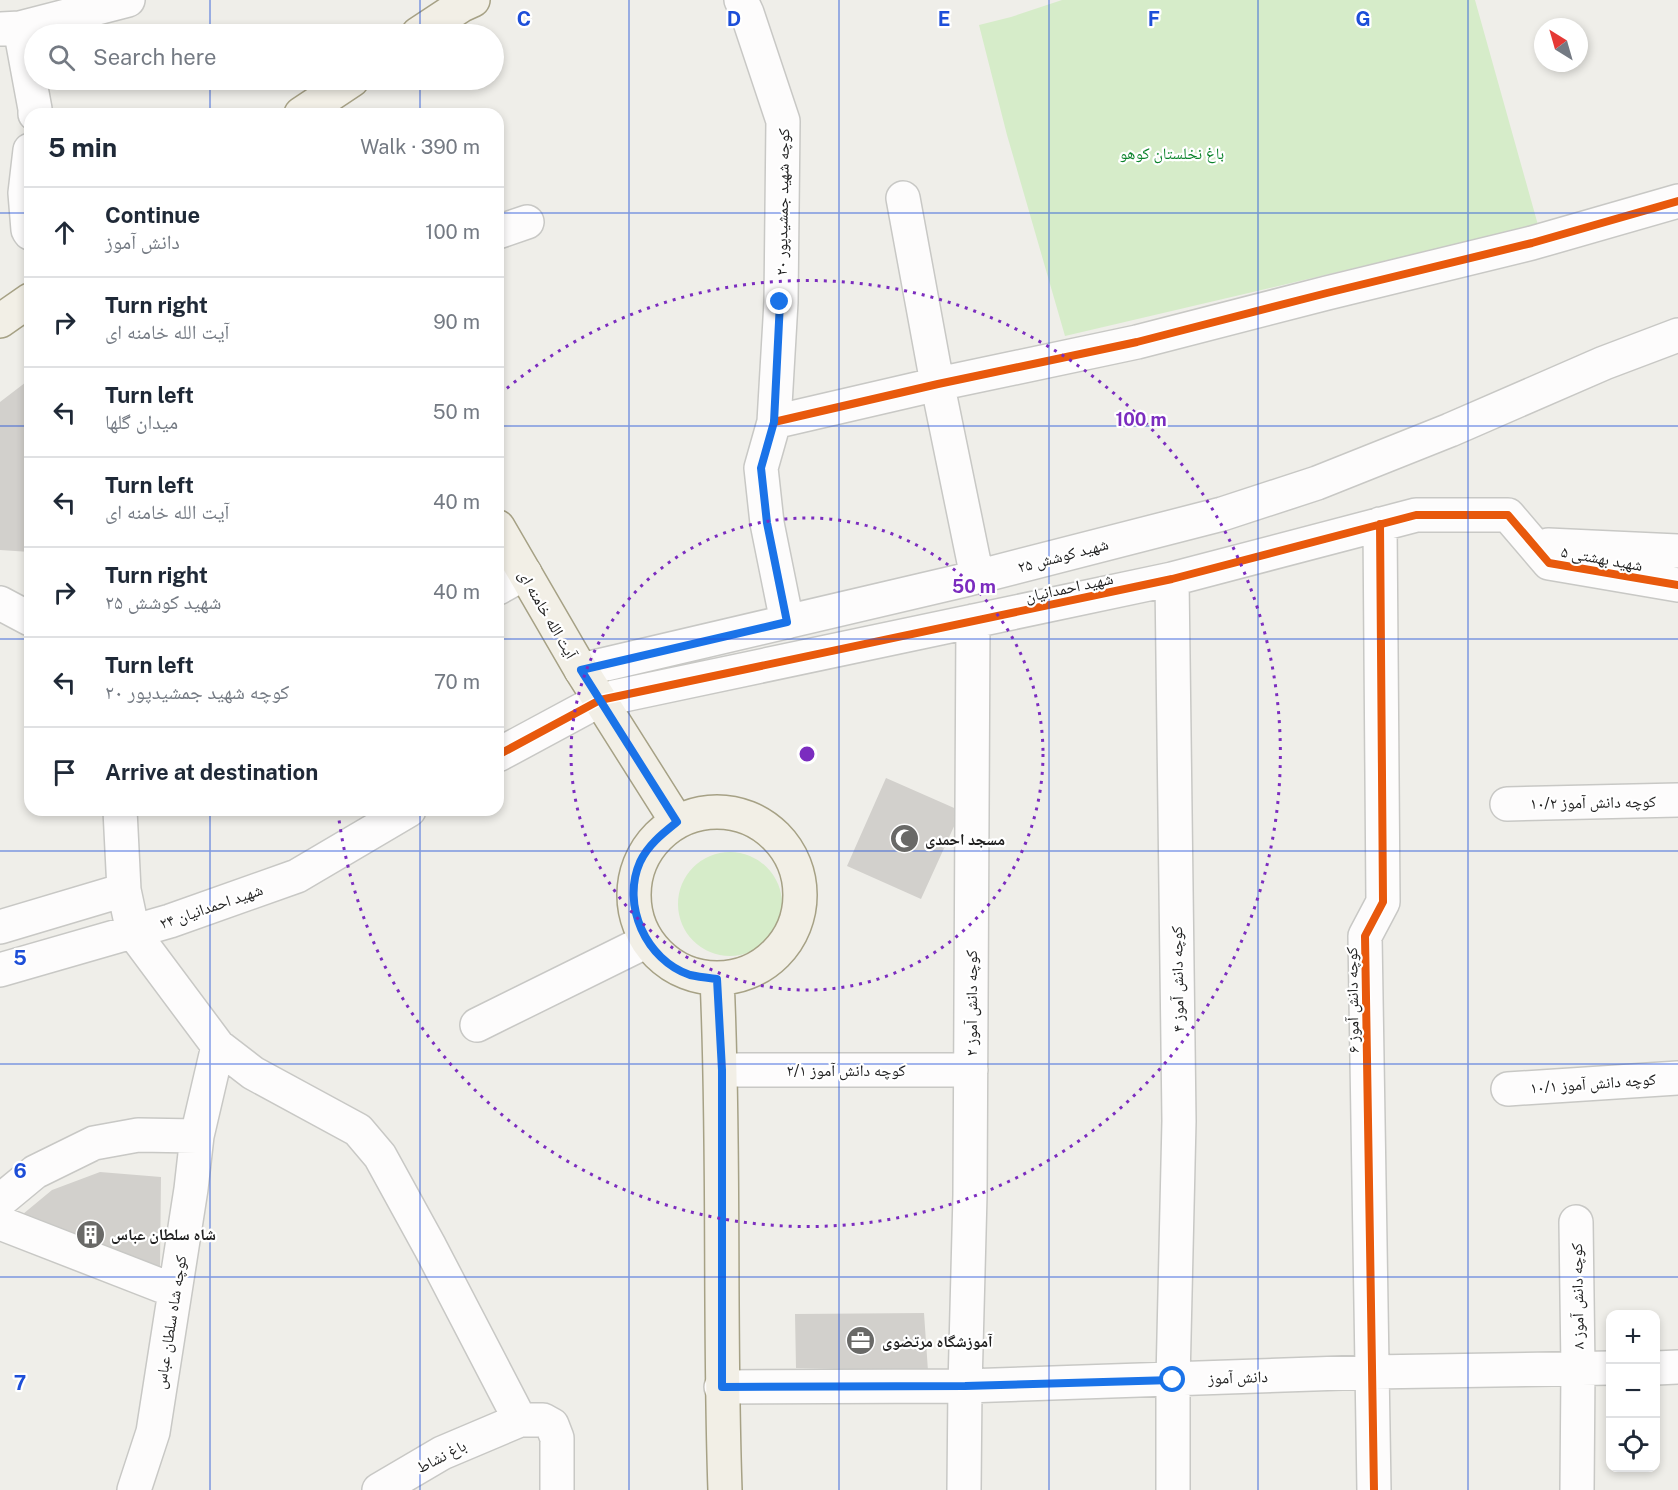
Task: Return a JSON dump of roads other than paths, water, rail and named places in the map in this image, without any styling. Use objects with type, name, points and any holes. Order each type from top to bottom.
[{"type":"main road","points":[[433,24],[466,2]]},
{"type":"main road","points":[[310,108],[337,90]]},
{"type":"main road","points":[[0,321],[24,304]]},
{"type":"main road","name":"آیت الله خامنه ای","points":[[504,551],[511,580],[581,670],[677,822]]},
{"type":"main road","points":[[703,813],[730,813],[757,821],[778,838],[794,861],[800,888],[798,915],[787,940],[769,961],[745,974],[717,979],[690,975],[666,962],[647,942],[636,916],[633,889],[640,862],[655,839],[677,822],[703,813]]},
{"type":"main road","points":[[717,979],[722,1070],[722,1387],[725,1490]]},
{"type":"street","points":[[27,24],[128,0]]},
{"type":"street","name":"کوچه شهید جمشیدپور ۲۰","points":[[741,0],[783,121],[780,302],[774,422],[761,468],[767,523],[787,622]]},
{"type":"street","points":[[10,28],[24,73]]},
{"type":"street","points":[[29,90],[35,108]]},
{"type":"street","points":[[903,198],[977,577]]},
{"type":"street","points":[[774,422],[938,384],[1137,342],[1532,243],[1678,201]]},
{"type":"street","name":"شهید کوشش ۲۵","points":[[581,670],[977,577],[1222,514],[1317,483],[1450,430],[1604,363],[1678,335]]},
{"type":"street","name":"شهید احمدانیان","points":[[600,700],[1172,579],[1416,515],[1508,515]]},
{"type":"street","name":"شهید بهشتی ۵","points":[[1508,515],[1549,563],[1678,585]]},
{"type":"street","name":"کوچه دانش آموز ۶","points":[[1374,1490],[1365,936],[1383,902],[1380,524]]},
{"type":"street","points":[[1533,545],[1678,551]]},
{"type":"street","name":"کوچه دانش آموز ۴","points":[[1172,579],[1179,1121],[1173,1490]]},
{"type":"street","points":[[0,603],[24,617]]},
{"type":"street","name":"کوچه دانش آموز ۲","points":[[964,1490],[970,1195],[973,621]]},
{"type":"street","points":[[504,752],[600,700]]},
{"type":"street","name":"کوچه دانش آموز ۱۰/۲","points":[[1507,804],[1678,800]]},
{"type":"street","points":[[120,816],[124,890],[132,932],[218,1046],[253,1073],[358,1130],[381,1156],[430,1247],[512,1424],[543,1420],[552,1425],[557,1438],[557,1490]]},
{"type":"street","name":"شهید احمدانیان ۲۴","points":[[0,970],[170,921],[297,876],[400,816]]},
{"type":"street","points":[[0,927],[124,890]]},
{"type":"street","points":[[477,1025],[647,942]]},
{"type":"street","name":"کوچه شاه سلطان عباس","points":[[134,1490],[153,1432],[191,1189],[197,1136],[218,1046]]},
{"type":"street","name":"کوچه دانش آموز ۲/۱","points":[[722,1070],[971,1070]]},
{"type":"street","name":"کوچه دانش آموز ۱۰/۱","points":[[1508,1089],[1678,1078]]},
{"type":"street","points":[[0,1201],[35,1172],[94,1143],[138,1135],[197,1136]]},
{"type":"street","name":"کوچه دانش آموز ۸","points":[[1576,1222],[1577,1490]]},
{"type":"street","points":[[0,1223],[175,1291]]},
{"type":"street","points":[[1660,1368],[1678,1367]]},
{"type":"street","name":"دانش آموز","points":[[722,1387],[965,1386],[1371,1372],[1606,1368]]},
{"type":"street","name":"باغ نشاط","points":[[380,1490],[442,1453],[512,1424]]},
{"type":"place","name":"مسجد احمدی","points":[[904,839]]},
{"type":"place","name":"شاه سلطان عباس","points":[[90,1234]]},
{"type":"place","name":"آموزشگاه مرتضوی","points":[[861,1341]]},
{"type":"park label","name":"باغ نخلستان کوهو","points":[[1172,153]]}]
